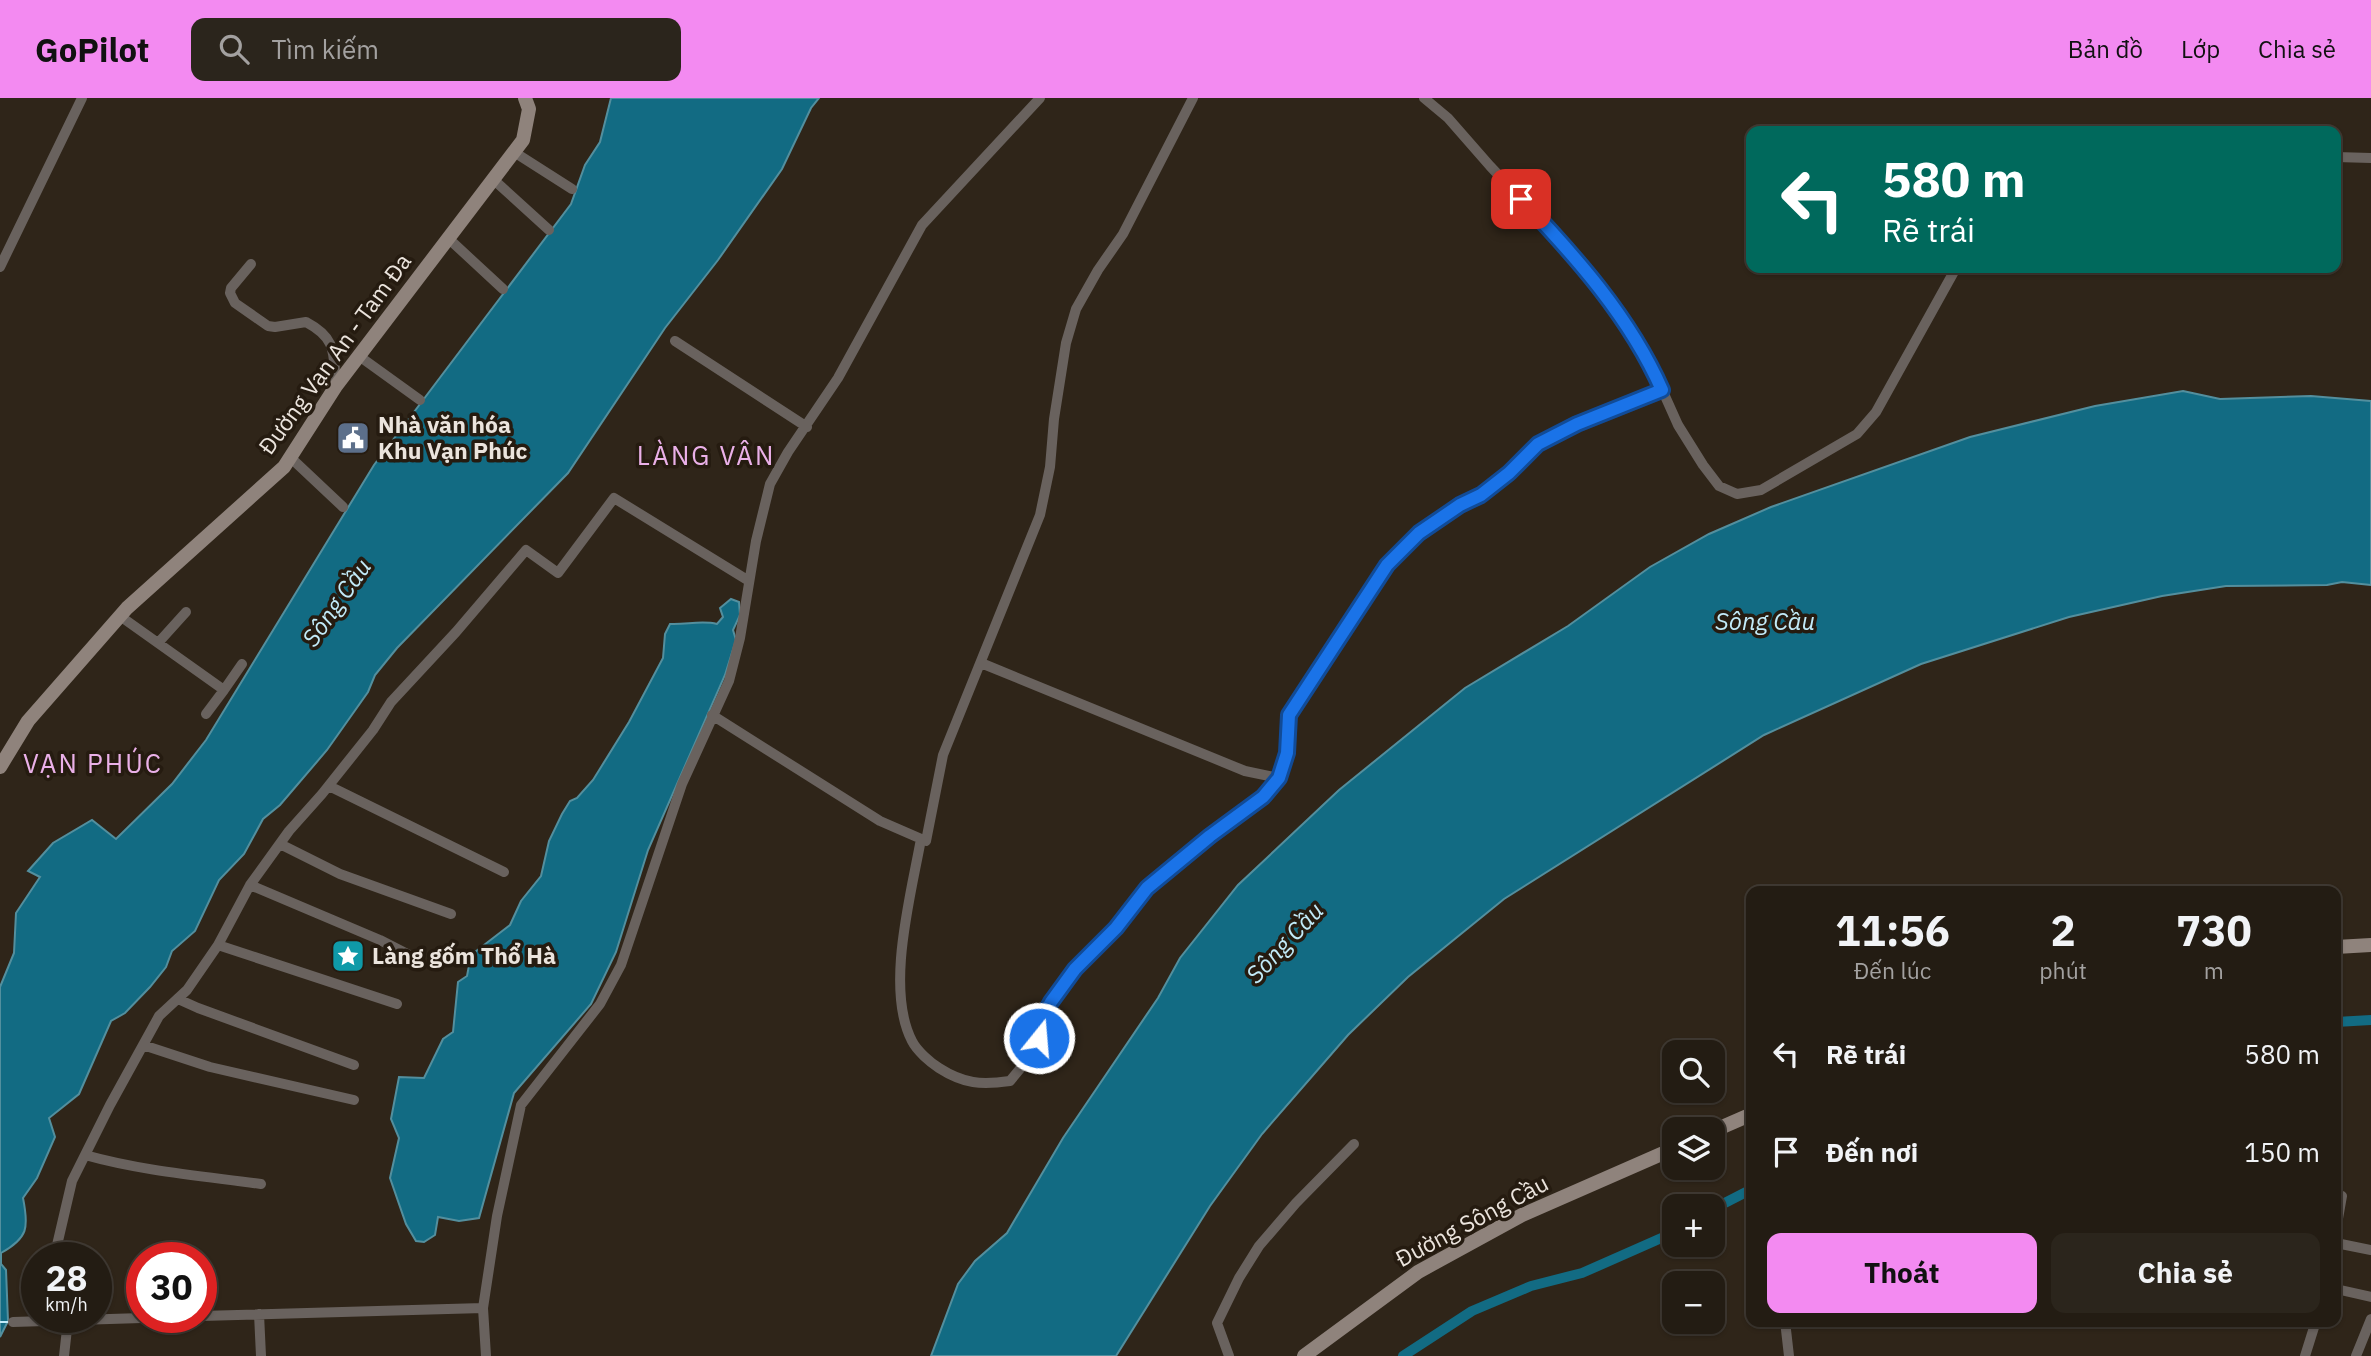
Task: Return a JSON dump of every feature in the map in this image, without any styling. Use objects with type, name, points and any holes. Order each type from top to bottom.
[{"type":"main road","name":"Đường Vạn An - Tam Đa","points":[[0,767],[28,721],[120,616],[291,458],[336,386],[523,140],[529,109],[525,98]]},
{"type":"main road","points":[[2341,947],[2371,945]]},
{"type":"main road","points":[[1725,1126],[1746,1117]]},
{"type":"main road","name":"Đường Sông Cầu","points":[[1304,1356],[1418,1272],[1522,1215],[1662,1154]]},
{"type":"street","points":[[0,267],[82,98]]},
{"type":"street","points":[[486,1356],[483,1308],[497,1216],[521,1105],[600,1004],[621,965],[662,836],[682,784],[729,681],[740,638],[763,507],[770,484],[788,452],[838,379],[922,225],[1040,98]]},
{"type":"street","points":[[712,715],[880,821],[926,841],[943,755],[1040,515],[1050,467],[1054,419],[1066,343],[1076,309],[1123,234],[1193,98]]},
{"type":"street","points":[[1424,98],[1448,118],[1552,232],[1609,301],[1652,367],[1678,425],[1719,486],[1737,494],[1761,490],[1857,434],[1867,424],[1953,273]]},
{"type":"street","points":[[514,152],[572,189]]},
{"type":"street","points":[[2341,157],[2371,158]]},
{"type":"street","points":[[494,180],[549,230]]},
{"type":"street","points":[[449,239],[503,289]]},
{"type":"street","points":[[251,264],[231,288],[234,303],[268,326],[306,323],[327,336],[333,347],[336,386]]},
{"type":"street","points":[[675,341],[807,426]]},
{"type":"street","points":[[359,356],[419,400]]},
{"type":"street","points":[[921,839],[902,943],[900,985],[905,1020],[913,1043],[952,1077],[981,1085],[1010,1081],[1029,1058],[1039,1038],[1039,1024],[1075,969],[1116,928],[1147,888],[1263,797],[1279,778],[1287,753],[1289,715],[1387,565],[1419,533],[1460,505],[1481,495],[1509,473],[1538,444],[1577,424],[1662,390]]},
{"type":"street","points":[[291,458],[343,507]]},
{"type":"street","points":[[58,1242],[72,1181],[159,1016],[187,990],[218,944],[250,885],[373,730],[391,702],[456,632],[526,550],[558,573],[614,498],[749,581]]},
{"type":"street","points":[[158,643],[186,612]]},
{"type":"street","points":[[120,616],[223,690]]},
{"type":"street","points":[[981,663],[1245,771],[1279,778]]},
{"type":"street","points":[[206,714],[242,664]]},
{"type":"street","points":[[329,786],[505,872]]},
{"type":"street","points":[[280,844],[340,874],[451,914]]},
{"type":"street","points":[[250,885],[380,940],[417,959]]},
{"type":"street","points":[[218,944],[397,1004]]},
{"type":"street","points":[[178,999],[354,1065]]},
{"type":"street","points":[[143,1045],[210,1067],[354,1100]]},
{"type":"street","points":[[1228,1356],[1217,1323],[1239,1278],[1274,1227],[1354,1144]]},
{"type":"street","points":[[85,1155],[152,1169],[261,1184]]},
{"type":"street","points":[[2341,1202],[2342,1196]]},
{"type":"street","points":[[2341,1244],[2371,1250]]},
{"type":"street","points":[[2341,1290],[2371,1297]]},
{"type":"street","points":[[217,1315],[483,1308]]},
{"type":"street","points":[[259,1314],[261,1356]]},
{"type":"street","points":[[2357,1356],[2371,1319]]},
{"type":"street","points":[[13,1322],[21,1321]]},
{"type":"street","points":[[1786,1327],[1789,1356]]},
{"type":"street","points":[[2305,1356],[2314,1327]]},
{"type":"street","points":[[64,1356],[67,1333]]},
{"type":"water","name":"Sông Cầu","points":[[611,98],[819,98],[811,108],[782,169],[718,260],[665,328],[568,473],[397,648],[375,675],[368,692],[327,750],[280,805],[263,819],[244,854],[219,880],[195,931],[172,951],[166,967],[150,987],[125,1013],[111,1021],[79,1094],[49,1118],[55,1137],[37,1178],[23,1198],[26,1217],[24,1231],[17,1242],[1,1253],[1,1264],[6,1270],[8,1321],[0,1337],[0,987],[14,953],[16,913],[40,877],[28,871],[53,843],[92,820],[116,839],[172,784],[206,740],[374,465],[571,204],[585,165],[600,142]]},
{"type":"water","name":"Sông Cầu","points":[[2183,391],[2220,399],[2311,396],[2371,401],[2371,585],[2342,582],[2327,585],[2226,586],[2162,596],[2069,617],[1921,664],[1764,735],[1504,899],[1408,977],[1348,1035],[1262,1134],[1210,1206],[1116,1356],[931,1356],[958,1284],[975,1261],[1007,1233],[1063,1138],[1158,998],[1180,958],[1238,885],[1339,790],[1465,688],[1568,626],[1650,567],[1709,534],[1771,507],[1970,437],[2095,406]]},
{"type":"water","points":[[731,599],[739,602],[740,615],[733,630],[736,640],[725,675],[648,850],[616,952],[591,1004],[514,1093],[479,1218],[459,1221],[438,1217],[435,1235],[424,1242],[416,1241],[406,1224],[390,1178],[399,1138],[391,1119],[399,1077],[424,1078],[443,1039],[453,1032],[458,982],[467,976],[471,955],[510,925],[521,901],[541,876],[549,841],[562,814],[570,801],[577,798],[593,780],[629,722],[663,658],[665,634],[670,624],[717,624],[723,617],[720,608]]},
{"type":"waterway","points":[[2341,1022],[2371,1020]]},
{"type":"waterway","points":[[1725,1203],[1746,1192]]},
{"type":"waterway","points":[[1403,1356],[1472,1311],[1531,1286],[1582,1273],[1662,1238]]},
{"type":"ferry route","points":[[0,1322],[9,1322]]},
{"type":"place","name":"Nhà văn hóa Khu Vạn Phúc","points":[[353,438]]},
{"type":"place","name":"Làng gốm Thổ Hà","points":[[348,956]]},
{"type":"district","name":"LÀNG VÂN","points":[[706,456]]},
{"type":"district","name":"VẠN PHÚC","points":[[93,764]]},
{"type":"route","points":[[1039,1038],[1039,1024],[1051,1002],[1075,969],[1116,928],[1147,888],[1263,797],[1279,778],[1287,753],[1289,715],[1387,565],[1419,533],[1460,505],[1481,495],[1509,473],[1538,444],[1577,424],[1662,390],[1652,367],[1609,301],[1521,199]]}]
